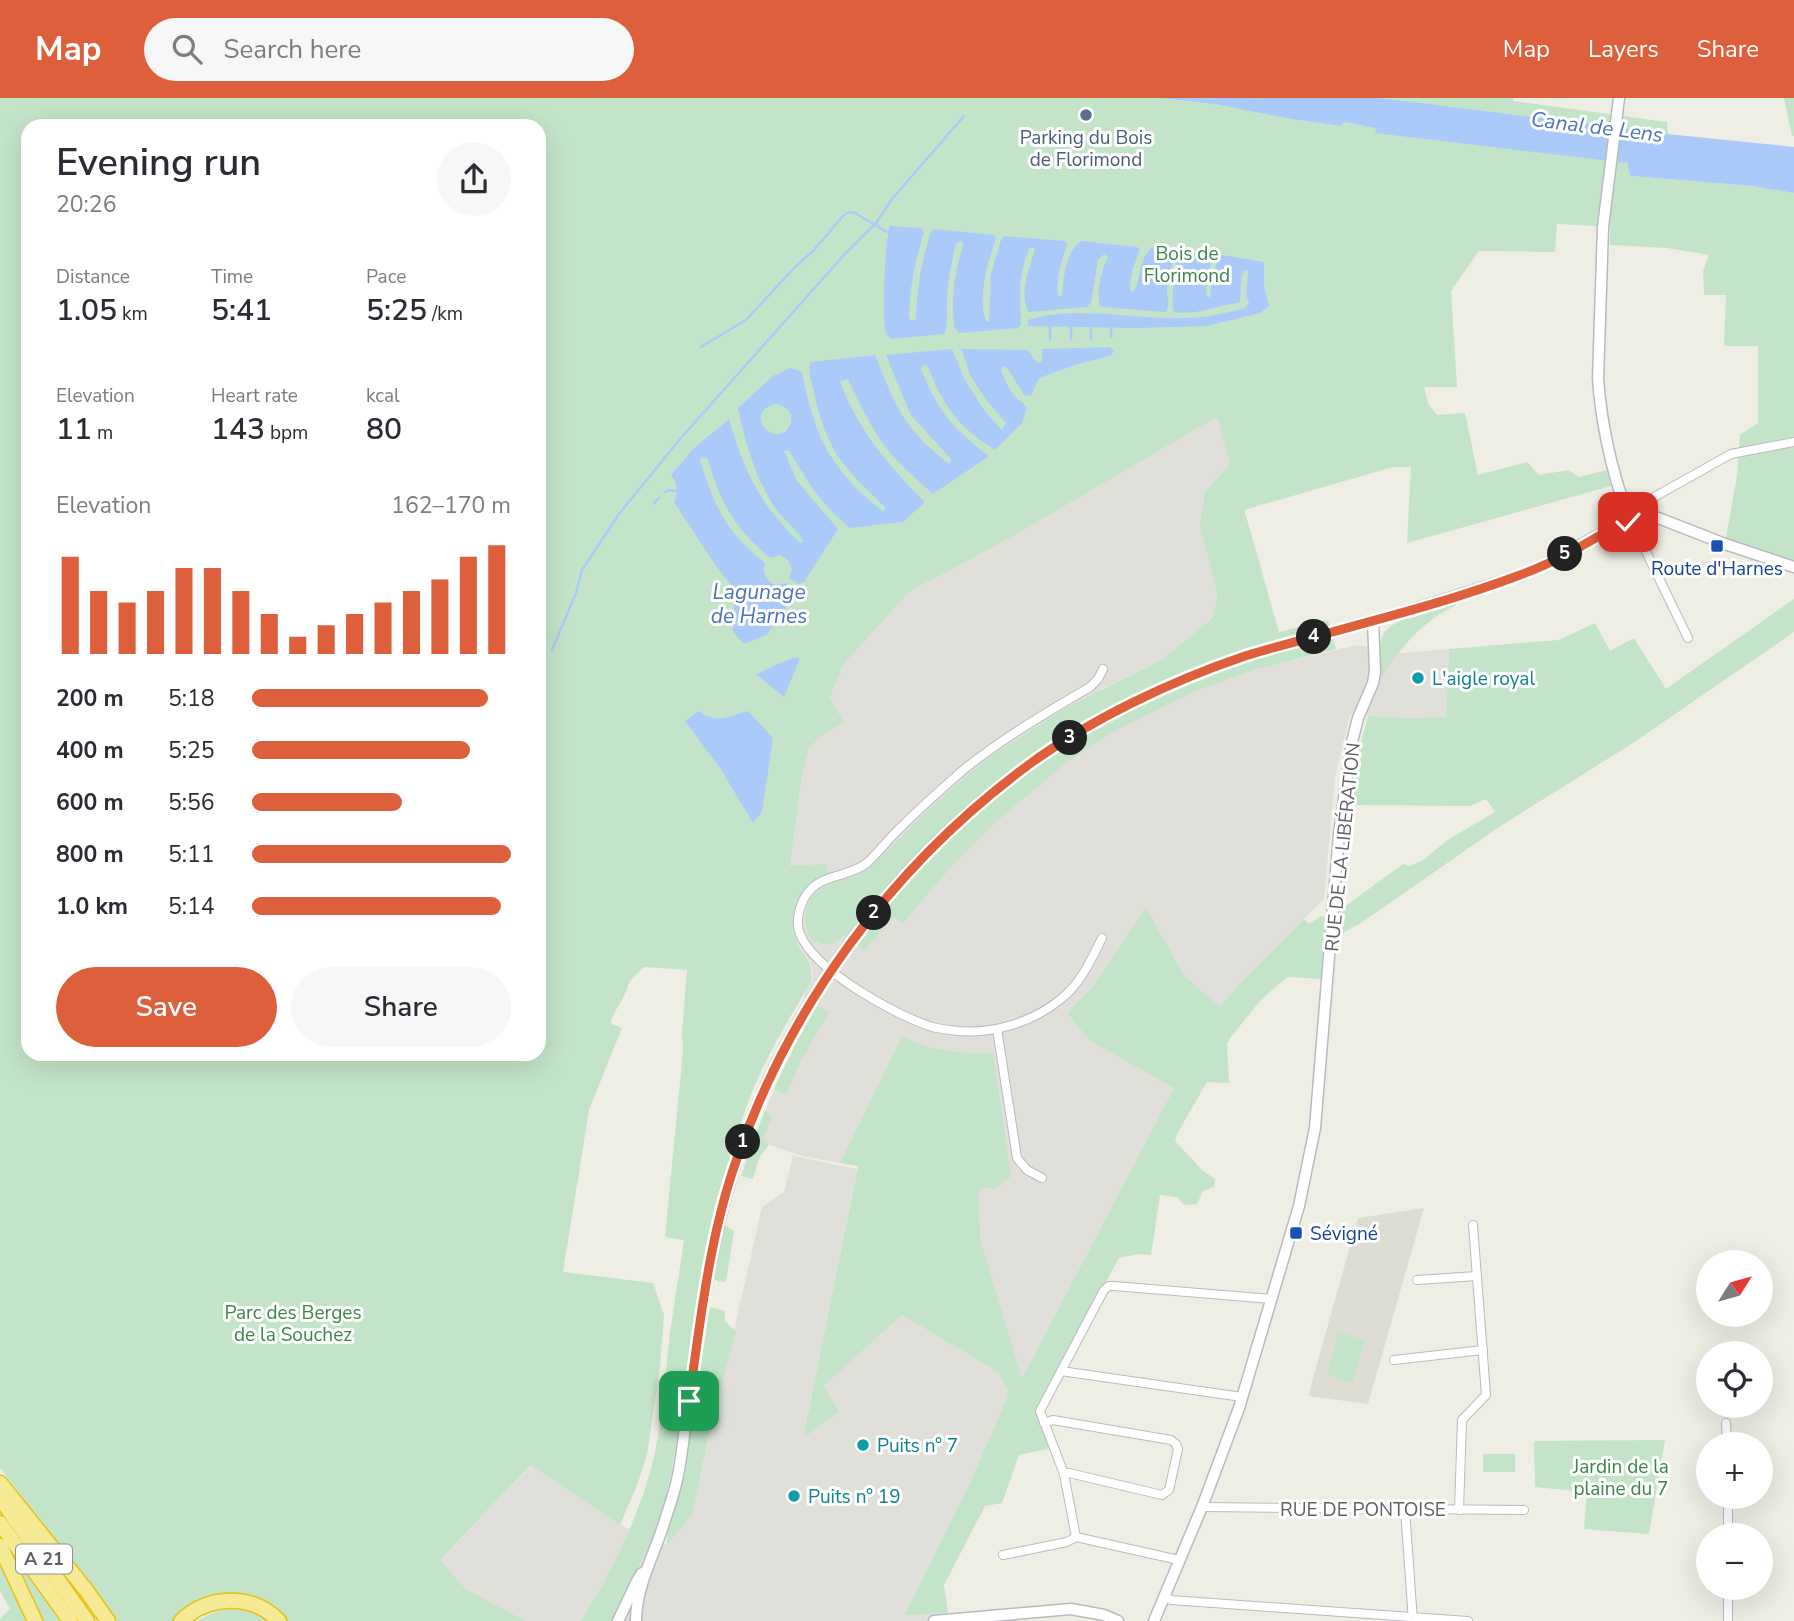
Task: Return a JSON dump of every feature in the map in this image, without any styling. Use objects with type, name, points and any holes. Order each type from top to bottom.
[{"type":"highway","points":[[0,1483],[108,1621]]},
{"type":"highway","name":"A 21","points":[[0,1498],[87,1621]]},
{"type":"highway","name":"A 21","points":[[0,1523],[70,1621]]},
{"type":"highway","points":[[0,1546],[35,1621]]},
{"type":"highway","points":[[181,1621],[204,1605],[224,1600],[247,1602],[269,1612],[279,1621]]},
{"type":"main road","points":[[1619,98],[1603,227],[1598,379],[1606,436],[1632,515]]},
{"type":"main road","points":[[636,1621],[637,1599],[676,1484],[718,1223],[753,1116],[777,1062],[831,969],[897,884],[930,850],[1028,765],[1105,717],[1204,671],[1248,655],[1373,621],[1521,575],[1568,552],[1632,515],[1648,514],[1794,567]]},
{"type":"main road","name":"RUE DE LA LIBÉRATION","points":[[1154,1621],[1202,1507],[1242,1397],[1307,1174],[1315,1128],[1339,834],[1352,742],[1375,673],[1373,621]]},
{"type":"main road","points":[[618,1621],[637,1581],[648,1565]]},
{"type":"main road","points":[[934,1621],[989,1619],[1071,1609],[1104,1615],[1118,1621]]},
{"type":"street","points":[[1688,638],[1632,515],[1656,496],[1731,454],[1794,442]]},
{"type":"street","points":[[1102,938],[1082,978],[1044,1011],[1024,1021],[997,1029],[957,1031],[934,1028],[903,1015],[853,987],[818,958],[802,938],[798,918],[809,891],[828,878],[849,873],[865,864],[962,771],[1022,727],[1090,687],[1103,669]]},
{"type":"street","points":[[997,1029],[1017,1157],[1027,1170],[1042,1178]]},
{"type":"street","points":[[1460,1510],[1462,1420],[1486,1395],[1473,1225]]},
{"type":"street","points":[[1417,1280],[1477,1276]]},
{"type":"street","points":[[1076,1537],[1063,1474],[1040,1411],[1104,1290],[1109,1286],[1272,1299]]},
{"type":"street","points":[[1394,1360],[1483,1350]]},
{"type":"street","points":[[1061,1371],[1242,1397]]},
{"type":"street","points":[[1044,1423],[1053,1420],[1171,1440],[1178,1449],[1169,1490],[1161,1495],[1069,1473],[1063,1474]]},
{"type":"street","points":[[1726,1423],[1726,1432]]},
{"type":"street","name":"RUE DE PONTOISE","points":[[1202,1507],[1524,1510]]},
{"type":"street","points":[[1405,1509],[1413,1619]]},
{"type":"street","points":[[1003,1555],[1067,1542],[1076,1537],[1179,1560]]},
{"type":"street","points":[[1164,1596],[1171,1600],[1468,1621]]},
{"type":"street","points":[[1728,1600],[1728,1621]]},
{"type":"shaded area","points":[[1217,417],[1263,574],[1163,659],[1098,691],[1118,728],[1196,691],[1254,670],[1357,645],[1404,653],[1449,649],[1446,717],[1350,715],[1335,778],[1324,899],[1239,984],[1220,1007],[1184,975],[1146,909],[1093,986],[1067,1013],[1090,1041],[1174,1088],[1022,1380],[981,1243],[978,1194],[986,1187],[993,1053],[967,1054],[946,1051],[902,1036],[840,1163],[803,1156],[769,1145],[757,1133],[792,1051],[817,1006],[803,997],[813,973],[810,962],[794,934],[793,921],[790,866],[802,774],[809,749],[821,736],[844,722],[830,698],[843,665],[909,592],[1010,538]]},
{"type":"shaded area","points":[[793,1156],[857,1169],[803,1437],[839,1412],[824,1386],[902,1315],[998,1372],[1008,1390],[1007,1398],[970,1483],[904,1614],[948,1613],[950,1621],[526,1621],[466,1589],[440,1560],[532,1465],[620,1525],[667,1545],[692,1515],[762,1207],[784,1192]]},
{"type":"shaded area","points":[[1424,1208],[1368,1404],[1308,1396],[1358,1218]]},
{"type":"green space","name":"Parc des Berges de la Souchez","points":[[0,98],[1513,98],[1513,101],[1667,122],[1668,134],[1609,127],[1627,163],[1630,176],[1752,186],[1794,193],[1794,561],[1726,538],[1737,476],[1740,435],[1758,423],[1758,346],[1724,346],[1726,295],[1704,295],[1703,271],[1709,255],[1667,248],[1610,245],[1610,227],[1557,224],[1555,252],[1479,251],[1451,291],[1457,387],[1424,387],[1428,403],[1437,415],[1465,413],[1478,475],[1527,462],[1539,475],[1568,470],[1579,477],[1607,470],[1611,486],[1407,543],[1411,467],[1393,467],[1244,510],[1279,632],[1328,620],[1336,649],[1254,670],[1196,691],[1118,729],[1067,762],[997,821],[950,868],[903,923],[894,917],[864,951],[843,935],[828,945],[813,940],[808,934],[805,921],[807,906],[812,896],[827,885],[870,868],[921,817],[990,757],[1062,710],[1163,659],[1213,617],[1218,595],[1200,526],[1205,492],[1230,464],[1217,417],[1010,538],[909,592],[843,665],[830,698],[844,722],[821,736],[809,749],[802,774],[790,866],[826,864],[828,874],[805,890],[794,915],[793,929],[810,965],[811,982],[760,1073],[732,1149],[701,1286],[664,1505],[652,1539],[614,1621],[581,1621],[614,1563],[634,1520],[649,1477],[658,1438],[684,1240],[665,1237],[683,1051],[687,970],[644,967],[629,982],[610,1023],[622,1028],[589,1110],[563,1272],[653,1283],[664,1315],[660,1367],[647,1455],[620,1525],[531,1465],[440,1560],[466,1589],[526,1621],[285,1621],[243,1596],[176,1621],[117,1621],[0,1468]]},
{"type":"green space","points":[[1784,98],[1794,98],[1794,136],[1792,136]]},
{"type":"green space","points":[[1794,599],[1794,632],[1633,743],[1499,827],[1361,923],[1339,935],[1340,910],[1403,864],[1410,866],[1423,860],[1449,839],[1495,812],[1486,799],[1470,806],[1351,805],[1359,749],[1368,716],[1446,717],[1449,649],[1559,640],[1595,623],[1610,651],[1634,638],[1666,689]]},
{"type":"green space","points":[[1455,602],[1456,605],[1414,635],[1382,676],[1379,675],[1381,641],[1386,630],[1403,619]]},
{"type":"green space","points":[[1146,908],[1184,975],[1220,1007],[1239,984],[1304,919],[1309,924],[1321,916],[1325,917],[1327,923],[1322,979],[1287,977],[1260,1001],[1231,1037],[1227,1044],[1229,1083],[1207,1082],[1175,1141],[1202,1170],[1215,1179],[1214,1187],[1203,1191],[1197,1204],[1184,1205],[1177,1197],[1160,1195],[1151,1255],[1138,1254],[1119,1258],[1037,1409],[1051,1448],[1019,1455],[1002,1503],[985,1506],[944,1585],[948,1613],[904,1615],[970,1483],[1007,1398],[1008,1390],[998,1372],[902,1315],[824,1386],[839,1412],[803,1438],[858,1166],[840,1163],[902,1036],[946,1051],[993,1053],[1011,1176],[994,1189],[986,1187],[978,1194],[981,1242],[1022,1379],[1174,1088],[1090,1041],[1067,1013],[1093,986]]},
{"type":"green space","points":[[817,1006],[829,1012],[786,1094],[774,1089],[792,1051]]},
{"type":"green space","points":[[765,1110],[772,1118],[763,1139],[769,1145],[759,1158],[753,1179],[741,1176]]},
{"type":"green space","points":[[724,1225],[734,1231],[726,1282],[714,1280]]},
{"type":"green space","points":[[710,1307],[725,1311],[725,1321],[736,1332],[716,1405],[692,1515],[667,1545],[668,1524],[681,1485]]},
{"type":"green space","points":[[1339,1332],[1365,1340],[1352,1383],[1327,1375]]},
{"type":"green space","name":"Jardin de la plaine du 7","points":[[1665,1440],[1649,1534],[1584,1529],[1587,1492],[1535,1487],[1534,1441]]},
{"type":"green space","points":[[1483,1454],[1515,1454],[1515,1472],[1483,1472]]},
{"type":"green space","points":[[0,1559],[27,1621],[0,1621],[10,1609],[0,1591]]},
{"type":"green space","points":[[25,1571],[59,1621],[41,1621],[20,1575]]},
{"type":"green space","points":[[247,1608],[272,1621],[196,1621],[219,1610]]},
{"type":"water","name":"Canal de Lens","points":[[1160,98],[1380,98],[1794,147],[1794,193],[1752,186],[1630,176],[1627,163],[1375,133],[1376,128],[1345,122],[1341,126],[1215,104]]},
{"type":"water","points":[[890,226],[921,228],[924,232],[912,284],[909,316],[911,321],[916,320],[922,265],[934,229],[994,235],[996,238],[983,291],[986,321],[989,321],[991,274],[1004,236],[1068,243],[1060,269],[1058,296],[1062,295],[1068,258],[1081,241],[1137,247],[1140,250],[1131,280],[1130,290],[1133,293],[1144,259],[1151,248],[1209,254],[1212,257],[1207,281],[1208,297],[1222,255],[1264,262],[1264,287],[1269,306],[1260,313],[1207,326],[1028,326],[1028,320],[1065,314],[1201,317],[1245,308],[1249,303],[1246,295],[1248,271],[1244,270],[1240,302],[1196,312],[1176,313],[1173,310],[1173,298],[1177,265],[1173,263],[1167,285],[1166,312],[1100,307],[1100,282],[1108,257],[1104,254],[1098,260],[1091,303],[1087,307],[1029,312],[1025,289],[1035,249],[1030,247],[1022,276],[1021,324],[1018,328],[959,333],[954,327],[953,306],[955,277],[963,247],[960,241],[956,244],[950,272],[944,334],[891,339],[885,330],[884,310],[885,260]]},
{"type":"water","name":"Lagunage de Harnes","points":[[1110,347],[1114,351],[1110,356],[1039,378],[1031,396],[1024,395],[1004,366],[1001,370],[1008,385],[1027,408],[1022,423],[995,450],[961,424],[939,393],[927,365],[923,365],[921,368],[940,407],[956,428],[989,456],[933,494],[904,468],[879,438],[848,379],[840,381],[865,432],[899,475],[925,502],[903,522],[849,528],[812,488],[789,451],[784,451],[797,481],[838,529],[804,582],[798,584],[789,578],[792,569],[788,560],[780,555],[770,558],[737,524],[723,501],[707,458],[702,457],[700,460],[716,505],[731,529],[765,563],[764,573],[769,581],[775,585],[785,583],[793,589],[783,613],[768,634],[744,644],[733,632],[735,590],[674,502],[677,488],[671,475],[693,449],[729,419],[747,471],[764,501],[786,529],[800,543],[804,542],[778,512],[764,488],[748,449],[738,408],[773,376],[790,368],[802,372],[814,419],[830,455],[851,482],[884,512],[885,507],[842,462],[825,431],[810,375],[811,362],[875,355],[905,419],[922,440],[949,464],[951,459],[910,414],[886,355],[952,349],[965,380],[984,410],[1002,430],[1006,423],[971,377],[961,349],[1028,350],[1037,363],[1042,361],[1042,349]],"holes":[[[775,404],[789,411],[791,423],[783,433],[776,434],[764,428],[761,415],[766,409]]]},
{"type":"water","points":[[792,658],[800,658],[784,697],[756,674]]},
{"type":"water","points":[[698,711],[716,718],[748,711],[773,738],[762,812],[753,823],[720,768],[685,721]]},
{"type":"waterway","points":[[552,650],[576,593],[582,570],[619,514],[680,439],[843,256],[876,223],[892,199],[964,116]]},
{"type":"waterway","points":[[701,347],[746,320],[844,215],[855,213],[887,232]]},
{"type":"waterway","points":[[1050,327],[1050,339]]},
{"type":"waterway","points":[[1071,327],[1071,339]]},
{"type":"waterway","points":[[1091,328],[1091,339]]},
{"type":"waterway","points":[[1111,328],[1111,337]]},
{"type":"waterway","points":[[665,492],[677,491]]},
{"type":"waterway","points":[[654,503],[659,498]]},
{"type":"place","name":"Parking du Bois de Florimond","points":[[1086,115]]},
{"type":"place","name":"Route d'Harnes","points":[[1717,546]]},
{"type":"place","name":"L'aigle royal","points":[[1418,678]]},
{"type":"place","name":"Sévigné","points":[[1296,1233]]},
{"type":"place","name":"Puits n° 7","points":[[863,1445]]},
{"type":"place","name":"Puits n° 19","points":[[794,1496]]},
{"type":"route","points":[[689,1401],[718,1223],[733,1171],[761,1096],[796,1027],[831,969],[897,884],[960,821],[1028,765],[1066,740],[1105,717],[1157,692],[1248,655],[1373,621],[1521,575],[1626,520],[1628,522]]},
{"type":"park label","name":"Bois de Florimond","points":[[1187,264]]}]
